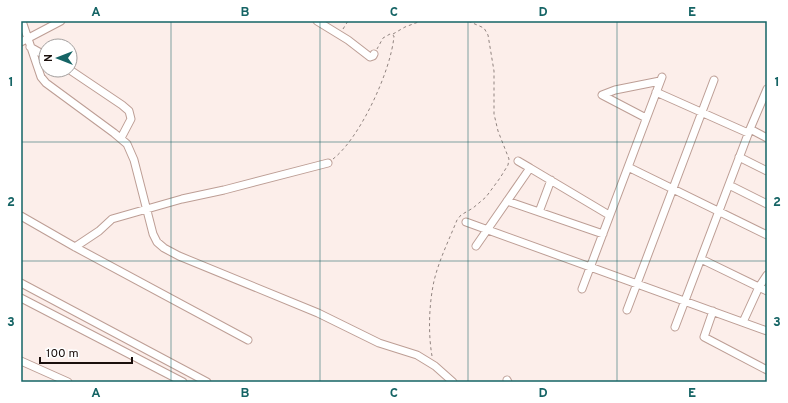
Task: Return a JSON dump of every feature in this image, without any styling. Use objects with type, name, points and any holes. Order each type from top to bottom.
[{"type":"street","points":[[22,21],[24,41],[38,52]]},
{"type":"street","points":[[24,41],[61,21]]},
{"type":"street","points":[[317,21],[340,35],[370,57],[374,54]]},
{"type":"street","points":[[30,47],[41,77],[46,83],[127,144],[131,151],[153,234],[157,242],[164,248],[202,266],[318,313],[380,343],[417,354],[435,366],[453,382]]},
{"type":"street","points":[[78,75],[103,91],[129,111],[131,119],[120,138]]},
{"type":"street","points":[[582,289],[661,79],[615,90],[602,95],[646,118]]},
{"type":"street","points":[[626,310],[714,80]]},
{"type":"street","points":[[675,327],[749,131],[765,97],[767,89]]},
{"type":"street","points":[[656,92],[767,138]]},
{"type":"street","points":[[739,157],[767,171]]},
{"type":"street","points":[[518,161],[610,215]]},
{"type":"street","points":[[75,247],[99,231],[112,220],[147,208],[328,163]]},
{"type":"street","points":[[628,167],[767,235]]},
{"type":"street","points":[[476,246],[530,168]]},
{"type":"street","points":[[539,212],[551,180]]},
{"type":"street","points":[[729,185],[767,204]]},
{"type":"street","points":[[507,201],[602,234]]},
{"type":"street","points":[[21,216],[75,247],[248,340]]},
{"type":"street","points":[[466,222],[767,331]]},
{"type":"street","points":[[701,259],[767,291]]},
{"type":"street","points":[[744,322],[759,287],[767,275]]},
{"type":"street","points":[[21,283],[207,382]]},
{"type":"street","points":[[21,298],[183,382]]},
{"type":"street","points":[[713,311],[704,337],[767,370]]},
{"type":"street","points":[[21,361],[68,382]]},
{"type":"path","points":[[340,35],[348,21]]},
{"type":"path","points":[[374,54],[383,38],[421,21]]},
{"type":"path","points":[[435,366],[430,345],[430,324],[434,282],[439,266],[457,220],[461,215],[473,208],[486,197],[508,165],[509,159],[498,131],[494,114],[494,71],[488,35],[484,28],[468,21]]},
{"type":"path","points":[[328,163],[339,154],[354,136],[369,112],[379,89],[392,48],[394,36],[392,35]]}]
